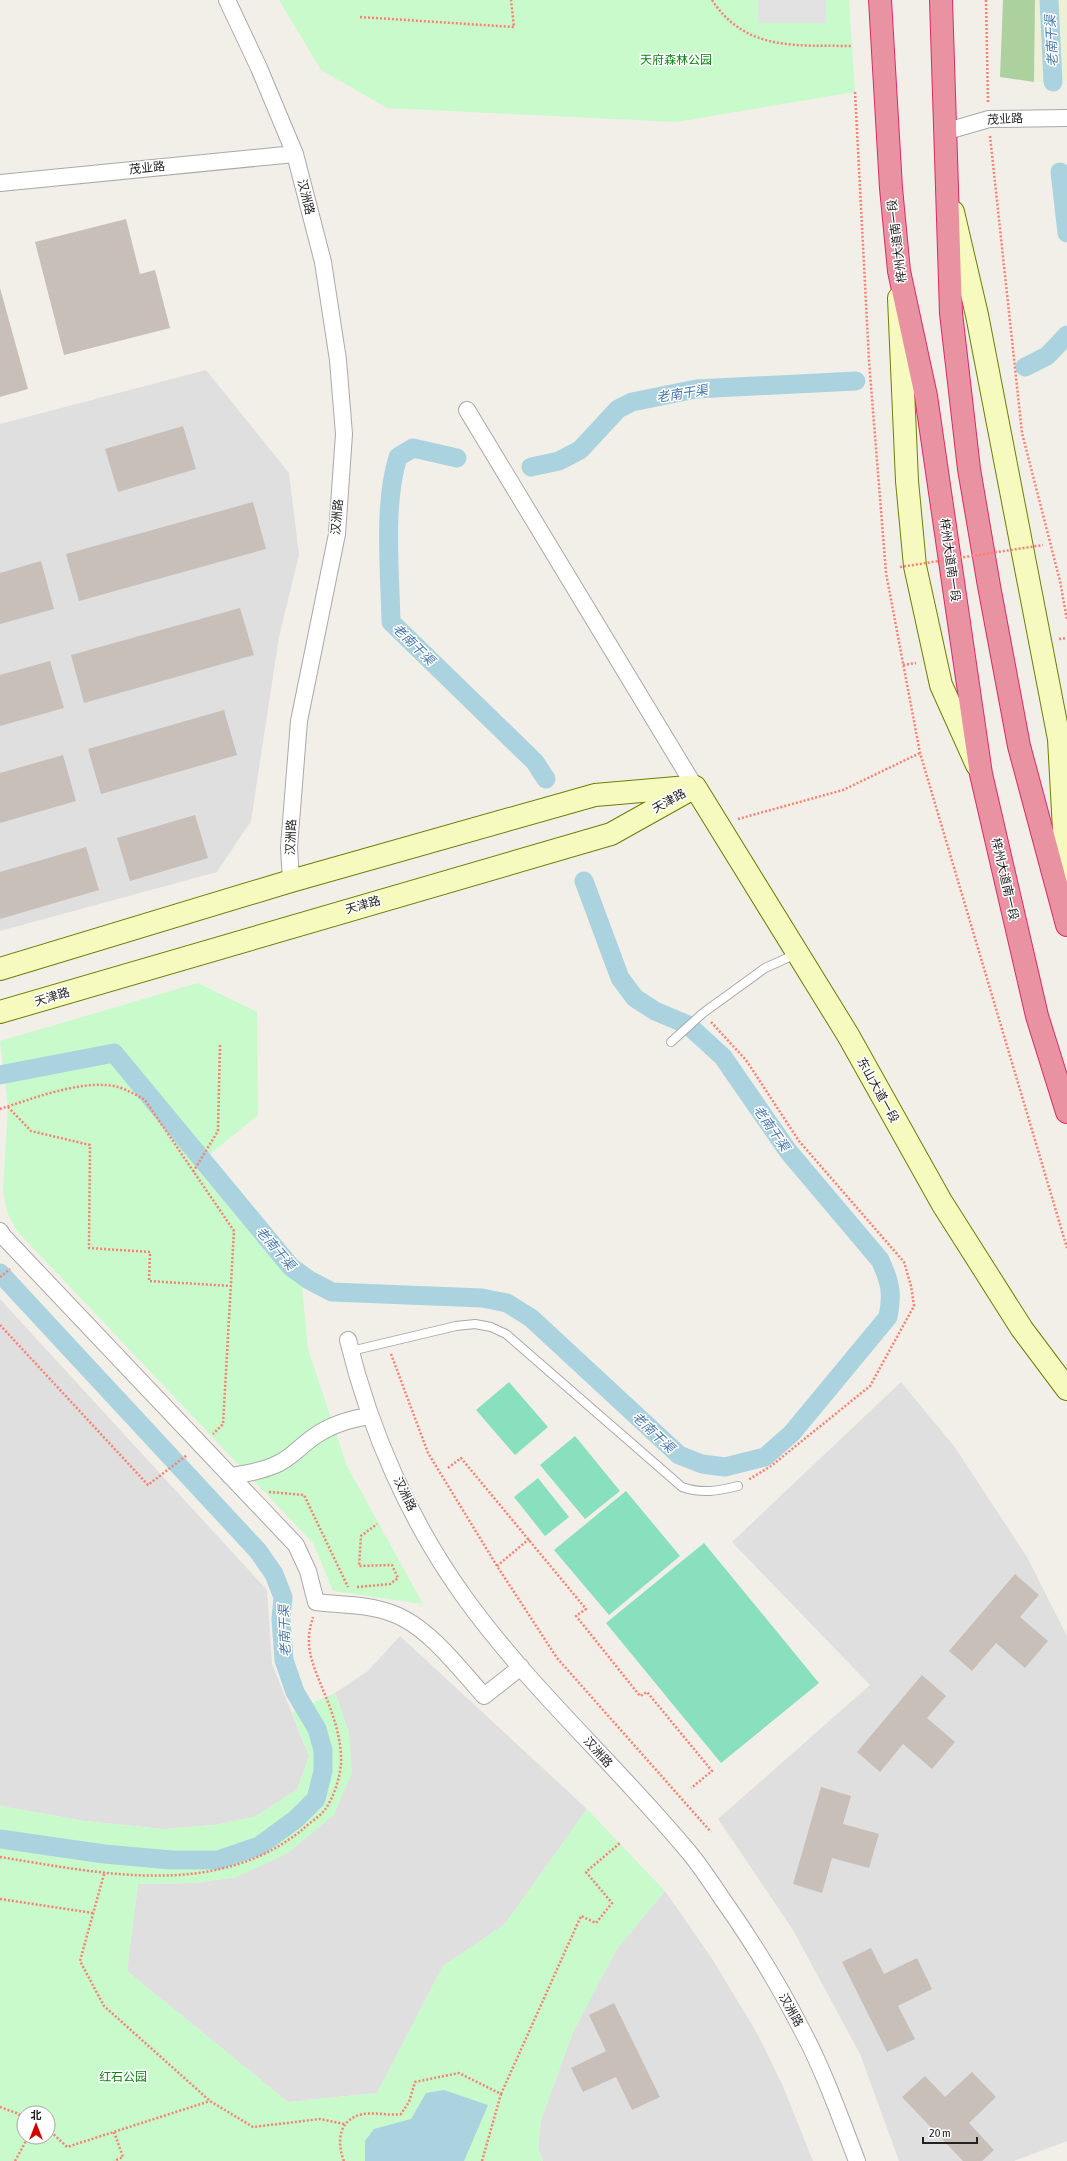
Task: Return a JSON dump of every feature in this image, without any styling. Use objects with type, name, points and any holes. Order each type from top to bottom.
[{"type":"highway","name":"梓州大道南一段","points":[[880,0],[891,188],[899,271],[926,396],[981,774],[1036,1016],[1067,1112]]},
{"type":"highway","points":[[941,0],[944,132],[951,314],[969,469],[988,586],[1019,746],[1067,925]]},
{"type":"street","name":"汉洲路","points":[[227,0],[259,68],[295,154],[323,262],[338,360],[344,434],[337,534],[299,721],[289,847],[291,881]]},
{"type":"street","name":"茂业路","points":[[944,132],[988,118],[1067,118]]},
{"type":"street","name":"茂业路","points":[[0,183],[295,154]]},
{"type":"street","points":[[946,183],[977,315],[1063,738],[1067,884]]},
{"type":"street","points":[[899,271],[906,474],[915,566],[941,685],[981,774]]},
{"type":"street","points":[[467,410],[695,787]]},
{"type":"street","name":"天津路","points":[[0,969],[291,881],[595,795],[695,787]]},
{"type":"street","name":"天津路","points":[[0,1012],[611,834],[695,787]]},
{"type":"street","name":"东山大道一段","points":[[695,787],[848,1035],[942,1203],[1022,1329],[1067,1389]]},
{"type":"street","points":[[0,1231],[3,1236],[200,1445],[296,1545],[308,1571],[316,1602],[375,1608],[392,1613],[419,1628],[484,1696],[521,1667]]},
{"type":"street","name":"汉洲路","points":[[349,1346],[370,1416],[394,1473],[424,1533],[465,1597],[521,1667],[692,1856],[741,1926],[803,2030],[857,2161]]},
{"type":"street","points":[[230,1476],[246,1474],[276,1465],[297,1451],[314,1436],[334,1425],[351,1419],[370,1416]]},
{"type":"lane","points":[[671,1042],[703,1013],[765,968],[797,954]]},
{"type":"lane","points":[[349,1346],[387,1343],[456,1326],[475,1324],[491,1327],[506,1334],[682,1487],[696,1492],[713,1492],[738,1486]]},
{"type":"path","points":[[360,17],[514,27],[512,0]]},
{"type":"path","points":[[712,0],[738,29],[766,41],[799,46],[852,46]]},
{"type":"path","points":[[986,0],[988,118],[1022,433],[1060,581],[1067,620]]},
{"type":"path","points":[[900,568],[1042,545]]},
{"type":"path","points":[[718,825],[843,790],[920,753]]},
{"type":"path","points":[[703,1013],[746,1060],[799,1141],[904,1262],[911,1286],[914,1306],[870,1386],[771,1466],[738,1486]]},
{"type":"path","points":[[193,1172],[218,1131],[220,1043]]},
{"type":"path","points":[[0,1109],[76,1088],[106,1084],[129,1091],[145,1100],[234,1231],[223,1424]]},
{"type":"path","points":[[8,1106],[31,1131],[90,1145],[89,1248],[150,1252],[149,1281],[231,1286]]},
{"type":"path","points":[[0,1325],[148,1485],[200,1445]]},
{"type":"path","points":[[387,1343],[428,1453],[496,1566],[557,1658],[711,1832]]},
{"type":"path","points":[[448,1468],[461,1458],[586,1608],[576,1616],[586,1629],[640,1696],[647,1692],[712,1771],[691,1788]]},
{"type":"path","points":[[264,1492],[304,1495],[349,1588],[390,1584],[398,1578],[392,1565],[359,1566],[360,1536],[378,1524]]},
{"type":"path","points":[[496,1566],[529,1539]]},
{"type":"path","points":[[0,1857],[104,1874],[172,1875],[218,1871],[266,1854],[296,1834],[324,1811],[336,1788],[341,1764],[339,1734],[312,1663],[309,1638],[316,1602]]},
{"type":"path","points":[[482,2161],[501,2094],[581,1916],[596,1923],[612,1903],[586,1872],[620,1843]]},
{"type":"path","points":[[104,1874],[80,1961],[104,2006],[210,2101],[253,2127],[320,2119],[344,2124]]},
{"type":"path","points":[[0,1899],[93,1912]]},
{"type":"path","points":[[344,2161],[339,2143],[341,2130],[344,2124],[353,2117],[364,2114],[401,2114],[409,2102],[415,2082],[459,2073],[501,2094]]},
{"type":"path","points":[[56,2137],[67,2147],[210,2101]]},
{"type":"path","points":[[0,2107],[16,2113]]},
{"type":"path","points":[[114,2132],[123,2158],[114,2161]]},
{"type":"path","points":[[15,2161],[24,2145]]},
{"type":"shaded area","points":[[758,0],[826,0],[826,23],[758,23]]},
{"type":"shaded area","points":[[206,370],[289,473],[299,555],[279,637],[251,821],[217,872],[0,931],[0,424]]},
{"type":"shaded area","points":[[0,1299],[267,1590],[272,1664],[309,1756],[297,1790],[254,1817],[214,1825],[162,1829],[85,1821],[0,1806]]},
{"type":"shaded area","points":[[901,1382],[954,1446],[1027,1557],[1067,1636],[1067,2141],[1014,2161],[899,2161],[860,2054],[793,1930],[718,1819],[870,1685],[732,1542]]},
{"type":"shaded area","points":[[400,1636],[587,1809],[505,1924],[443,1966],[377,2093],[288,2102],[127,1971],[138,1884],[193,1883],[237,1877],[349,1733],[335,1693],[368,1671]]},
{"type":"shaded area","points":[[665,1891],[711,1957],[757,2033],[782,2084],[813,2161],[543,2161],[538,2149],[541,2120],[573,2032],[616,1950]]},
{"type":"green space","name":"天府森林公园","points":[[279,0],[849,0],[855,92],[676,122],[387,108],[321,70]]},
{"type":"green space","points":[[1003,0],[1035,0],[1034,82],[1000,77]]},
{"type":"green space","points":[[1035,0],[1067,0],[1067,81],[1034,82]]},
{"type":"green space","points":[[198,983],[257,1012],[258,1115],[198,1164],[302,1286],[308,1349],[347,1466],[423,1604],[333,1591],[313,1543],[17,1231],[7,1212],[3,1190],[8,1107],[0,1041]]},
{"type":"green space","points":[[509,1382],[548,1427],[515,1455],[476,1410]]},
{"type":"green space","points":[[575,1436],[620,1491],[585,1519],[540,1465]]},
{"type":"green space","points":[[538,1478],[569,1517],[545,1536],[514,1497]]},
{"type":"green space","points":[[626,1491],[680,1556],[609,1615],[554,1550]]},
{"type":"green space","points":[[704,1543],[819,1683],[721,1763],[606,1623]]},
{"type":"green space","name":"红石公园","points":[[335,1693],[349,1733],[352,1772],[334,1815],[288,1853],[237,1877],[193,1883],[138,1884],[127,1971],[288,2102],[377,2093],[443,1966],[505,1924],[587,1809],[665,1891],[616,1950],[573,2032],[541,2120],[538,2149],[543,2161],[0,2161],[0,1806],[85,1821],[162,1829],[214,1825],[254,1817],[297,1790],[309,1756],[292,1712]]},
{"type":"water","points":[[444,2090],[488,2105],[464,2161],[365,2161],[365,2141],[374,2129],[411,2119],[426,2093]]},
{"type":"building","points":[[126,219],[140,274],[155,270],[170,328],[64,355],[35,242]]},
{"type":"building","points":[[0,288],[28,389],[0,397]]},
{"type":"building","points":[[183,426],[196,469],[118,492],[105,449]]},
{"type":"building","points":[[253,502],[266,549],[79,601],[66,554]]},
{"type":"building","points":[[41,561],[54,609],[0,624],[0,573]]},
{"type":"building","points":[[240,608],[254,655],[84,703],[71,655]]},
{"type":"building","points":[[50,661],[64,708],[0,726],[0,675]]},
{"type":"building","points":[[224,710],[237,755],[101,794],[88,749]]},
{"type":"building","points":[[63,755],[76,801],[0,823],[0,773]]},
{"type":"building","points":[[195,815],[208,858],[130,881],[117,838]]},
{"type":"building","points":[[86,847],[99,890],[0,919],[0,872]]},
{"type":"building","points":[[1015,1574],[1039,1595],[1020,1617],[1048,1641],[1025,1668],[996,1643],[972,1671],[949,1651]]},
{"type":"building","points":[[922,1675],[946,1696],[927,1718],[955,1742],[932,1769],[903,1744],[880,1772],[857,1752]]},
{"type":"building","points":[[821,1787],[851,1796],[843,1824],[879,1834],[869,1868],[832,1858],[822,1893],[793,1884]]},
{"type":"building","points":[[871,1948],[884,1974],[917,1958],[932,1989],[898,2006],[915,2039],[887,2052],[842,1962]]},
{"type":"building","points":[[614,2003],[660,2097],[632,2110],[616,2077],[583,2092],[571,2068],[606,2051],[589,2015]]},
{"type":"building","points":[[972,2072],[996,2097],[969,2123],[994,2150],[982,2161],[963,2161],[902,2097],[925,2076],[945,2097]]},
{"type":"waterway","name":"老南干渠","points":[[1049,0],[1053,82]]},
{"type":"waterway","name":"老南干渠","points":[[1060,172],[1067,233]]},
{"type":"waterway","name":"老南干渠","points":[[1025,367],[1047,356],[1067,335]]},
{"type":"waterway","name":"老南干渠","points":[[531,467],[559,461],[580,450],[618,409],[632,402],[696,389],[856,381]]},
{"type":"waterway","name":"老南干渠","points":[[457,458],[413,448],[398,457],[390,496],[388,538],[391,622],[535,762],[546,779]]},
{"type":"waterway","name":"老南干渠","points":[[0,1075],[114,1053],[291,1267],[309,1280],[332,1292],[482,1298],[507,1303],[531,1318],[679,1455],[702,1464],[725,1467],[765,1457],[792,1433],[888,1317],[890,1309],[890,1287],[886,1274],[880,1260],[788,1151],[723,1057],[688,1025],[655,1011],[635,998],[620,978],[584,881]]},
{"type":"waterway","name":"老南干渠","points":[[0,1273],[258,1551],[274,1574],[283,1597],[281,1619],[284,1660],[295,1692],[317,1729],[323,1750],[323,1771],[316,1799],[296,1819],[259,1846],[218,1860],[172,1860],[104,1854],[0,1839]]}]
